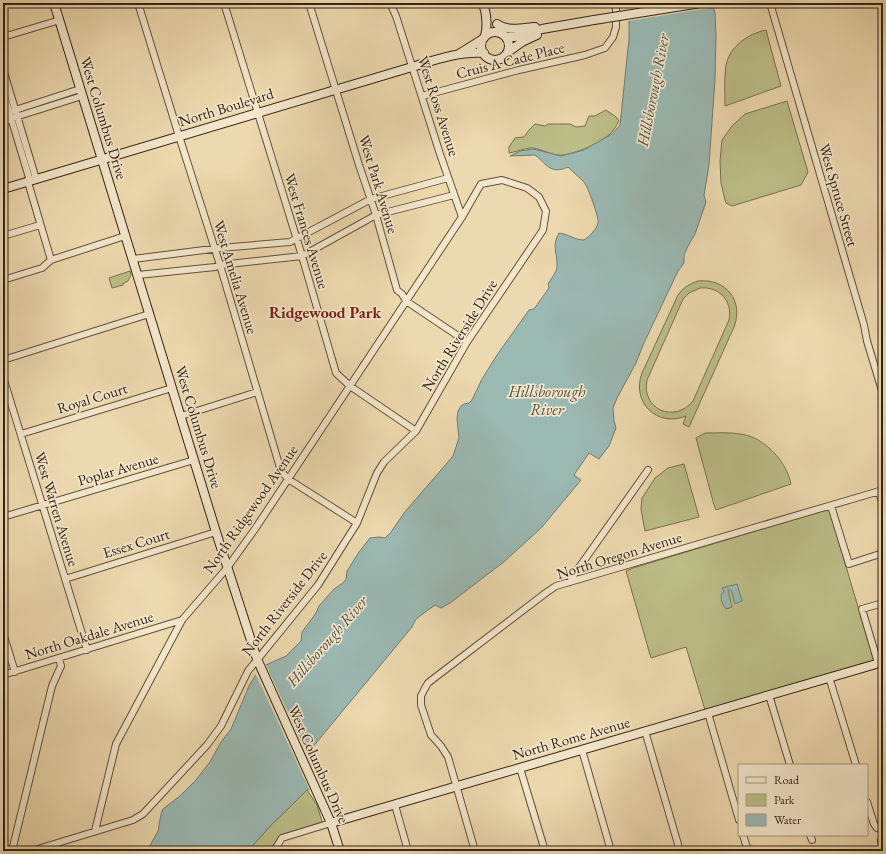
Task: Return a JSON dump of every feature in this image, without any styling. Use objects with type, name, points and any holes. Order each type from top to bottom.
[{"type":"street","name":"West Amelia Avenue","points":[[138,3],[178,136],[220,265],[281,471],[288,479],[357,522]]},
{"type":"street","name":"West Frances Avenue","points":[[224,3],[297,239],[336,373],[350,386],[416,431]]},
{"type":"street","name":"West Park Avenue","points":[[310,3],[376,215],[397,290],[402,294],[406,301],[467,342]]},
{"type":"street","name":"West Ross Avenue","points":[[390,3],[396,16],[462,217]]},
{"type":"street","points":[[483,3],[486,12],[487,30],[482,47],[484,53],[490,58],[502,58],[522,42],[550,28]]},
{"type":"street","name":"Cruis A Cade Place","points":[[422,96],[519,70],[585,55],[605,48],[614,37],[616,28],[616,3]]},
{"type":"street","points":[[484,37],[492,32],[515,37],[542,29],[701,3]]},
{"type":"street","name":"West Spruce Street","points":[[770,3],[883,394]]},
{"type":"street","name":"West Columbus Drive","points":[[57,4],[60,20],[81,93],[227,568],[260,668],[319,795],[331,823],[340,851]]},
{"type":"street","points":[[486,12],[505,36],[509,44],[508,52]]},
{"type":"street","points":[[3,37],[60,20]]},
{"type":"street","points":[[497,24],[501,27],[520,29],[540,27],[550,28]]},
{"type":"street","name":"North Boulevard","points":[[457,54],[484,37]]},
{"type":"street","name":"North Boulevard","points":[[3,189],[257,112],[457,54],[475,52],[484,53]]},
{"type":"street","points":[[3,69],[11,114]]},
{"type":"street","points":[[3,91],[31,181],[40,225],[51,260]]},
{"type":"street","points":[[3,121],[11,114],[81,93]]},
{"type":"street","points":[[133,259],[214,249],[290,242],[371,199],[448,178]]},
{"type":"street","name":"North Ridgewood Avenue","points":[[95,831],[116,744],[182,620],[227,568],[462,217],[481,184],[502,180],[527,188]]},
{"type":"street","name":"North Riverside Drive","points":[[95,831],[133,820],[143,814],[207,745],[221,726],[248,670],[318,585],[357,522],[377,473],[384,462],[416,431],[467,342],[543,230],[546,211],[539,197],[527,188]]},
{"type":"street","points":[[138,275],[302,256],[376,215],[454,195]]},
{"type":"street","points":[[3,236],[40,225]]},
{"type":"street","points":[[3,280],[42,268],[51,260],[125,236]]},
{"type":"street","points":[[3,360],[149,314]]},
{"type":"street","name":"West Warren Avenue","points":[[3,377],[86,650]]},
{"type":"street","name":"Royal Court","points":[[21,434],[172,388]]},
{"type":"street","points":[[181,416],[257,392]]},
{"type":"street","name":"Poplar Avenue","points":[[3,517],[194,460]]},
{"type":"street","points":[[570,582],[648,470]]},
{"type":"street","points":[[881,491],[883,505]]},
{"type":"street","name":"North Oregon Avenue","points":[[476,851],[448,758],[441,746],[431,735],[421,705],[421,696],[424,690],[437,676],[556,586],[881,491]]},
{"type":"street","points":[[831,506],[848,564],[883,553]]},
{"type":"street","name":"Essex Court","points":[[65,579],[216,532]]},
{"type":"street","points":[[880,662],[874,652],[862,609],[883,603]]},
{"type":"street","name":"North Oakdale Avenue","points":[[3,675],[182,620]]},
{"type":"street","points":[[3,632],[15,672]]},
{"type":"street","points":[[12,851],[52,686],[61,666],[60,658]]},
{"type":"street","name":"North Rome Avenue","points":[[274,851],[282,838],[880,662]]},
{"type":"street","points":[[829,677],[856,764]]},
{"type":"street","points":[[769,695],[790,764]]},
{"type":"street","points":[[708,713],[738,817]]},
{"type":"street","points":[[645,732],[680,851]]},
{"type":"street","points":[[582,750],[611,851]]},
{"type":"street","points":[[520,768],[545,851]]},
{"type":"street","points":[[395,805],[408,851]]},
{"type":"street","points":[[868,805],[874,824],[880,829]]},
{"type":"street","points":[[31,851],[95,831]]},
{"type":"street","points":[[743,836],[748,851]]},
{"type":"street","points":[[880,841],[883,850]]},
{"type":"green space","points":[[766,30],[781,86],[725,106],[725,70],[731,52],[746,38]]},
{"type":"green space","points":[[787,101],[808,172],[801,185],[732,206],[726,203],[721,183],[720,161],[722,140],[732,126],[745,114]]},
{"type":"green space","points":[[606,110],[619,121],[613,131],[606,138],[585,149],[562,155],[530,148],[509,153],[509,147],[515,138],[524,137],[535,124],[545,126],[548,124],[570,124],[576,127],[585,126],[589,116],[595,116]]},
{"type":"green space","points":[[130,271],[131,275],[128,281],[123,285],[112,288],[109,278]]},
{"type":"green space","points":[[698,281],[717,283],[724,287],[730,293],[737,308],[734,327],[689,427],[683,424],[686,416],[675,419],[665,418],[656,415],[649,410],[643,403],[640,394],[640,384],[642,373],[678,295],[684,288]],"holes":[[[700,288],[707,288],[719,292],[727,301],[730,313],[729,320],[693,401],[685,408],[677,412],[661,410],[649,399],[646,390],[647,380],[683,299],[689,293]]]},
{"type":"green space","points":[[705,433],[747,435],[762,442],[784,465],[791,484],[716,510],[696,438]]},
{"type":"green space","points":[[684,464],[699,517],[645,531],[641,509],[642,498],[655,478],[668,468]]},
{"type":"green space","points":[[829,509],[874,661],[705,710],[686,647],[651,658],[626,571]]},
{"type":"green space","points":[[307,790],[317,805],[322,822],[280,835],[270,851],[248,851],[272,824]]},
{"type":"water","name":"Hillsborough River","points":[[628,3],[712,3],[715,13],[716,36],[715,79],[709,165],[704,195],[706,202],[695,234],[684,255],[684,263],[678,271],[636,363],[613,408],[616,428],[609,446],[599,459],[589,453],[574,475],[581,480],[542,527],[505,561],[450,603],[441,608],[435,605],[416,619],[412,627],[312,748],[323,783],[307,790],[272,824],[248,851],[147,851],[158,831],[163,809],[181,795],[195,781],[210,762],[221,742],[231,729],[249,686],[256,674],[266,665],[286,656],[301,641],[302,632],[316,613],[319,606],[334,589],[346,579],[347,571],[370,538],[385,538],[404,513],[453,456],[459,438],[457,419],[458,411],[461,406],[472,400],[482,379],[497,355],[529,310],[534,309],[549,288],[548,284],[555,274],[557,267],[555,242],[559,233],[584,240],[591,235],[596,228],[598,220],[588,190],[584,182],[568,167],[557,170],[553,169],[535,155],[510,156],[520,151],[533,149],[561,156],[584,150],[612,134],[620,125],[629,39]]},
{"type":"water","points":[[737,584],[742,601],[735,604],[731,590],[728,590],[732,607],[726,609],[721,599],[721,595],[724,592],[722,588]]},
{"type":"pier","points":[[659,3],[714,3],[715,7],[628,21],[627,8]]},
{"type":"pier","points":[[265,663],[322,785],[310,791],[255,674]]},
{"type":"district","name":"Ridgewood Park","points":[[325,312]]}]
